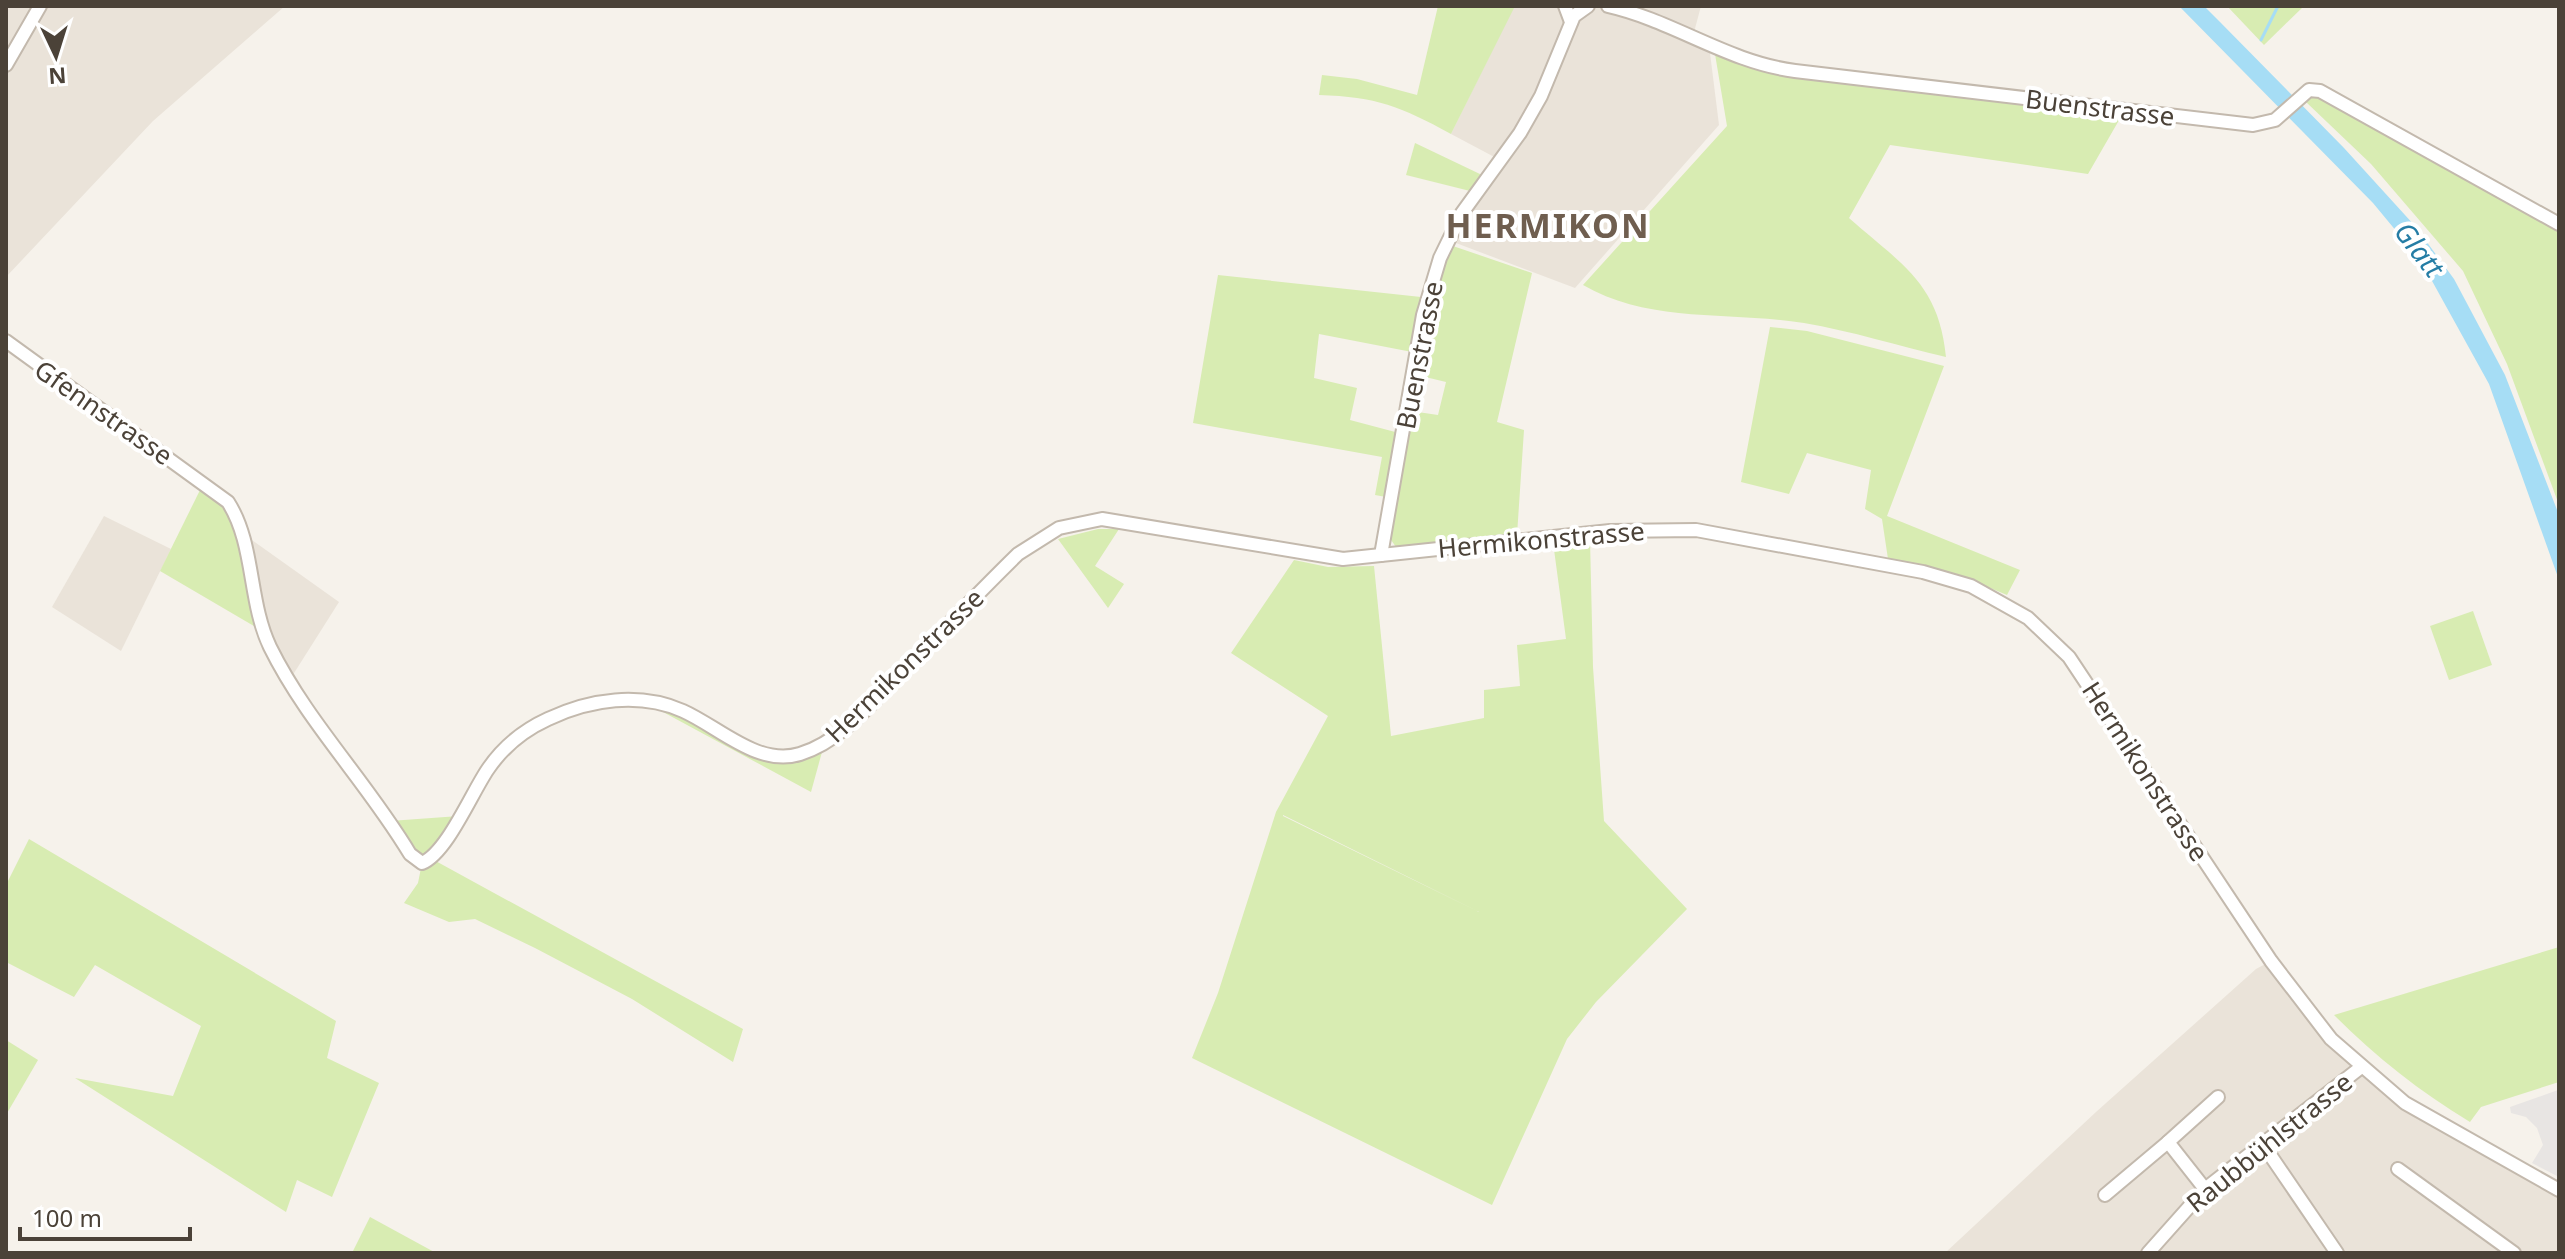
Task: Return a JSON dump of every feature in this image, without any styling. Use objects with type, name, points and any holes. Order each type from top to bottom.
[{"type":"street","points":[[6,65],[40,6]]},
{"type":"street","points":[[1565,6],[1571,22]]},
{"type":"street","name":"Buenstrasse","points":[[1381,555],[1423,315],[1434,275],[1462,213],[1520,133],[1541,96],[1571,22],[1581,9],[1588,6]]},
{"type":"street","name":"Buenstrasse","points":[[1608,6],[1661,21],[1733,56],[1778,69],[2253,125],[2271,123],[2309,90],[2320,91],[2559,224]]},
{"type":"street","name":"Gfennstrasse","points":[[6,341],[228,502],[235,513],[257,614],[279,663],[410,854],[422,863]]},
{"type":"street","name":"Hermikonstrasse","points":[[422,863],[437,852],[488,769],[512,742],[548,719],[588,704],[639,699],[660,703],[772,756],[797,755],[811,750],[851,722],[1018,554],[1059,528],[1091,520],[1126,521],[1331,558],[1610,531],[1686,529],[1923,572],[1992,596],[2028,618],[2069,657],[2298,1000],[2360,1068],[2416,1110],[2559,1190]]},
{"type":"street","name":"Raubbühlstrasse","points":[[2148,1253],[2205,1189],[2360,1068]]},
{"type":"street","points":[[2105,1195],[2218,1097]]},
{"type":"street","points":[[2168,1142],[2205,1189]]},
{"type":"street","points":[[2262,1143],[2337,1253]]},
{"type":"street","points":[[2398,1169],[2506,1251]]},
{"type":"shaded area","points":[[6,6],[285,6],[153,121],[6,277]]},
{"type":"shaded area","points":[[1514,6],[1701,6],[1693,36],[1709,45],[1719,125],[1575,288],[1448,240],[1500,160],[1451,134]]},
{"type":"shaded area","points":[[104,516],[171,549],[121,651],[52,607]]},
{"type":"shaded area","points":[[242,533],[339,602],[289,681],[279,663]]},
{"type":"shaded area","points":[[2271,961],[2298,1000],[2384,1088],[2559,1190],[2559,1253],[1945,1253],[2096,1112],[2256,969]]},
{"type":"shaded area","points":[[2558,1090],[2559,1177],[2532,1163],[2543,1145],[2537,1128],[2526,1117],[2511,1113],[2510,1107]]},
{"type":"green space","points":[[1438,6],[1515,6],[1451,134],[1388,105],[1357,98],[1319,95],[1322,75],[1357,79],[1417,95]]},
{"type":"green space","points":[[2227,6],[2304,6],[2264,45]]},
{"type":"green space","points":[[1715,54],[1759,71],[2122,115],[2088,174],[1890,145],[1849,218],[1901,263],[1926,293],[1942,332],[1946,357],[1804,323],[1635,306],[1583,285],[1727,126]]},
{"type":"green space","points":[[2313,93],[2559,228],[2559,505],[2507,364],[2463,271],[2371,164],[2306,102]]},
{"type":"green space","points":[[1415,143],[1482,175],[1470,191],[1406,175]]},
{"type":"green space","points":[[1450,245],[1532,273],[1497,422],[1524,430],[1517,535],[1396,547],[1389,537],[1411,411],[1438,415],[1446,382],[1417,375],[1427,315]]},
{"type":"green space","points":[[1218,275],[1421,297],[1412,352],[1319,334],[1314,378],[1357,388],[1350,420],[1399,433],[1386,497],[1375,495],[1382,457],[1193,423]]},
{"type":"green space","points":[[1770,327],[1807,331],[1944,366],[1887,516],[2020,570],[2007,595],[1961,576],[1888,559],[1882,519],[1865,509],[1871,470],[1807,453],[1789,494],[1741,482]]},
{"type":"green space","points":[[204,482],[228,502],[264,632],[160,571]]},
{"type":"green space","points":[[1098,529],[1119,529],[1095,566],[1124,584],[1108,608],[1058,539]]},
{"type":"green space","points":[[1590,539],[1593,667],[1604,821],[1687,909],[1596,1002],[1567,1039],[1492,1205],[1192,1058],[1218,993],[1276,812],[1328,716],[1231,653],[1294,560],[1328,567],[1374,566],[1391,736],[1484,718],[1484,690],[1520,686],[1517,645],[1566,639],[1553,542]],"holes":[[[1283,815],[1479,912],[1283,816]]]},
{"type":"green space","points":[[2473,611],[2492,665],[2449,680],[2430,626]]},
{"type":"green space","points":[[639,699],[660,703],[772,756],[825,741],[811,792]]},
{"type":"green space","points":[[459,816],[432,859],[743,1029],[733,1062],[632,999],[475,919],[449,922],[404,903],[418,883],[422,863],[390,821]]},
{"type":"green space","points":[[29,839],[336,1021],[327,1058],[379,1083],[332,1197],[297,1180],[286,1212],[75,1078],[173,1096],[201,1026],[95,965],[74,997],[6,962],[6,885]]},
{"type":"green space","points":[[2559,947],[2559,1082],[2481,1107],[2470,1122],[2399,1073],[2334,1015]]},
{"type":"green space","points":[[6,1040],[38,1060],[6,1115]]},
{"type":"green space","points":[[370,1217],[436,1253],[352,1253]]},
{"type":"water","name":"Glatt","points":[[2179,6],[2204,6],[2344,148],[2415,226],[2454,279],[2505,375],[2559,515],[2559,580],[2489,384],[2421,261],[2373,203]]},
{"type":"waterway","points":[[2261,40],[2278,6]]},
{"type":"district","name":"HERMIKON","points":[[1548,225]]}]
